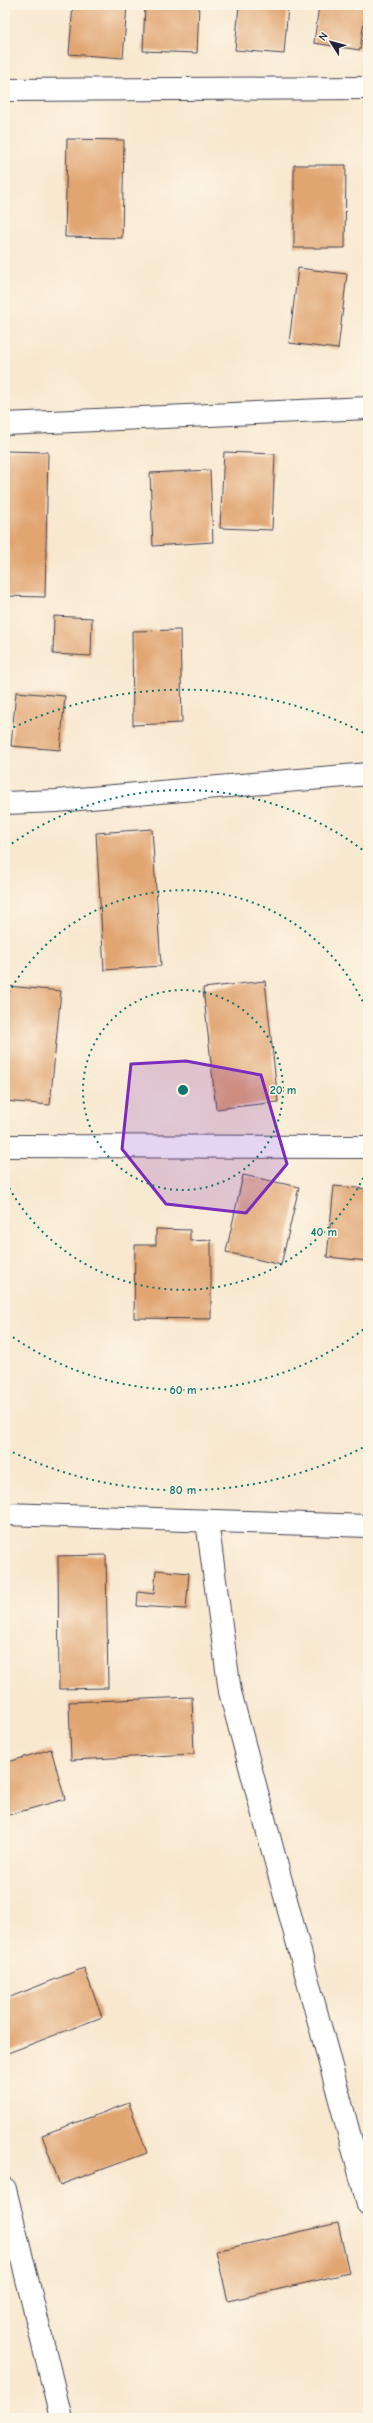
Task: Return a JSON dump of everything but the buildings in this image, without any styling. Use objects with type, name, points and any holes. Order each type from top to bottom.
[{"type":"street","points":[[5,90],[368,88]]},
{"type":"street","points":[[5,424],[368,408]]},
{"type":"street","points":[[5,803],[56,801],[368,774]]},
{"type":"street","points":[[5,1146],[368,1147]]},
{"type":"street","points":[[5,1514],[368,1526]]},
{"type":"street","points":[[207,1521],[230,1692],[368,2204]]},
{"type":"street","points":[[5,2189],[61,2418]]},
{"type":"highlighted area","points":[[186,1061],[261,1075],[287,1164],[246,1213],[166,1204],[122,1149],[131,1064]]}]
